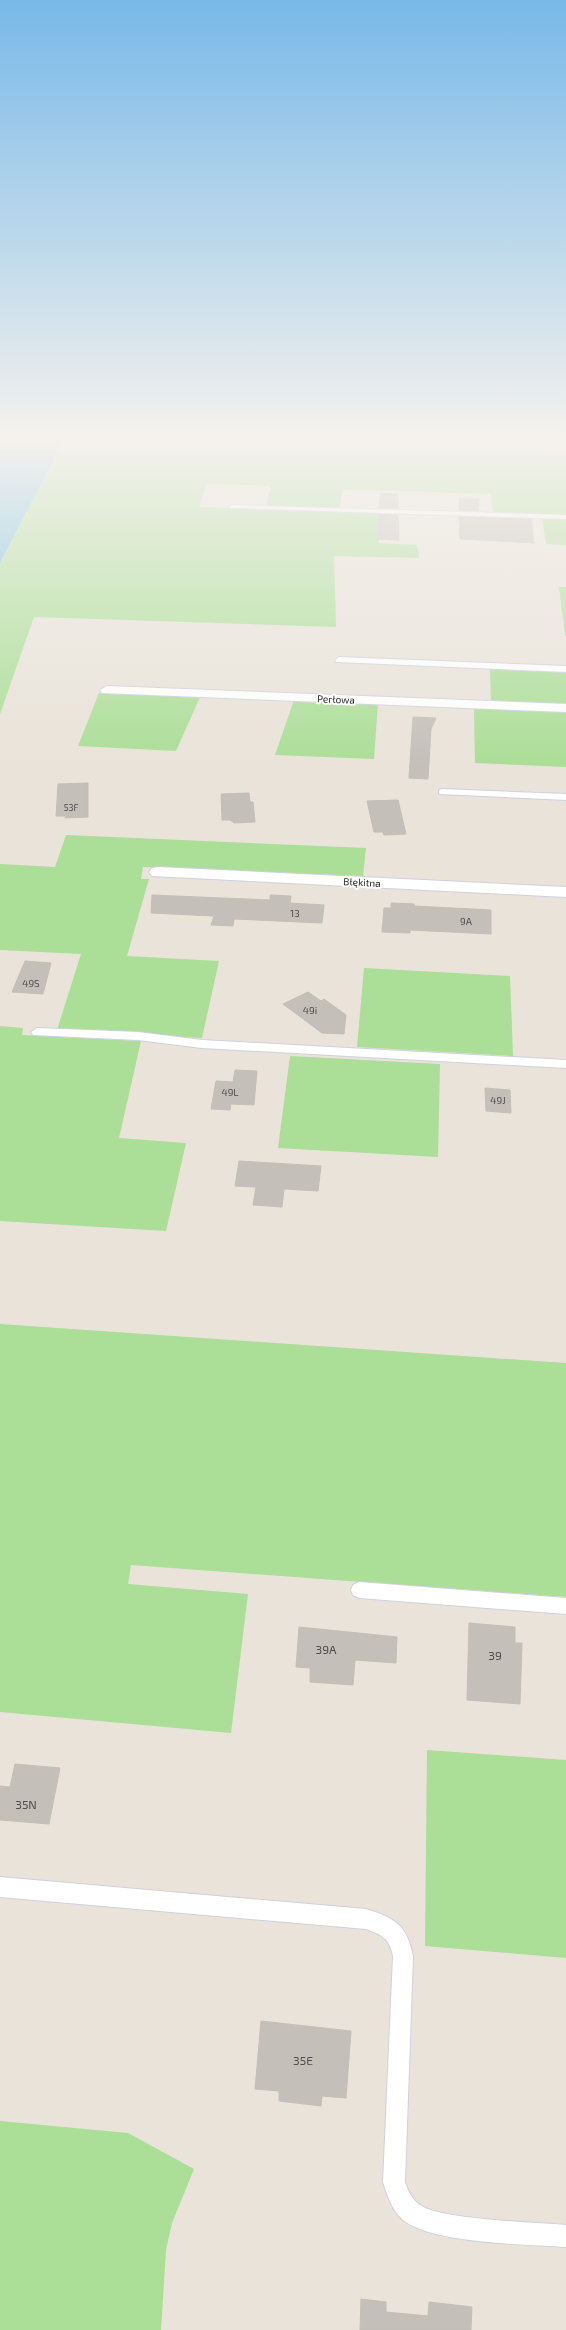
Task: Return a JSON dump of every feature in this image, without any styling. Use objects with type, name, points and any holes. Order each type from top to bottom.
[{"type":"street","name":"Perłowa","points":[[107,690],[566,708]]},
{"type":"street","name":"Błękitna","points":[[158,872],[566,892]]},
{"type":"lane","points":[[339,660],[566,669]]},
{"type":"lane","points":[[442,792],[566,797]]},
{"type":"lane","points":[[37,1032],[138,1036],[202,1044],[566,1064]]},
{"type":"lane","points":[[359,1590],[566,1606]]},
{"type":"lane","points":[[0,1887],[366,1919],[382,1924],[395,1932],[402,1945],[403,1956],[394,2182],[398,2196],[413,2214],[442,2224],[566,2236]]},
{"type":"green space","points":[[7,549],[418,549],[419,558],[334,556],[336,627],[34,617],[0,714],[0,563]]},
{"type":"green space","points":[[559,587],[566,587],[566,636],[565,636]]},
{"type":"green space","points":[[490,669],[566,672],[566,706],[491,703]]},
{"type":"green space","points":[[99,693],[200,697],[176,751],[78,746]]},
{"type":"green space","points":[[294,700],[378,704],[374,759],[275,755]]},
{"type":"green space","points":[[474,708],[566,711],[566,767],[475,763]]},
{"type":"green space","points":[[66,835],[366,848],[363,876],[143,867],[141,879],[149,879],[127,956],[219,961],[202,1038],[57,1030],[81,954],[0,950],[0,864],[55,867]]},
{"type":"green space","points":[[364,968],[510,976],[513,1056],[357,1047]]},
{"type":"green space","points":[[0,1026],[23,1028],[22,1035],[141,1041],[119,1138],[186,1143],[166,1231],[0,1221]]},
{"type":"green space","points":[[290,1056],[440,1064],[438,1157],[278,1148]]},
{"type":"green space","points":[[0,1324],[566,1363],[566,1597],[131,1565],[128,1584],[248,1594],[231,1733],[0,1712]]},
{"type":"green space","points":[[427,1750],[566,1760],[566,1958],[425,1946]]},
{"type":"green space","points":[[0,2121],[128,2133],[194,2169],[172,2223],[166,2250],[161,2330],[0,2330]]},
{"type":"water","points":[[0,549],[7,549],[0,563]]},
{"type":"building","points":[[413,717],[436,718],[431,729],[428,779],[409,778]]},
{"type":"building","points":[[88,783],[88,817],[65,818],[66,816],[56,816],[58,784]]},
{"type":"building","points":[[249,793],[250,802],[253,802],[255,822],[234,823],[230,820],[222,820],[221,794]]},
{"type":"building","points":[[398,800],[406,834],[384,835],[383,832],[374,832],[367,801]]},
{"type":"building","points":[[152,895],[270,900],[270,895],[291,896],[290,903],[324,905],[322,923],[234,919],[233,926],[211,925],[214,916],[151,913]]},
{"type":"building","points":[[391,903],[414,904],[414,906],[491,910],[491,934],[410,930],[410,933],[382,932],[384,908],[391,908]]},
{"type":"building","points":[[25,961],[51,963],[43,994],[12,992]]},
{"type":"building","points":[[308,992],[321,1001],[324,999],[346,1015],[344,1034],[322,1033],[283,1004]]},
{"type":"building","points":[[235,1070],[257,1071],[254,1105],[231,1104],[230,1110],[211,1109],[216,1081],[233,1082]]},
{"type":"building","points":[[485,1088],[510,1090],[511,1113],[486,1111]]},
{"type":"building","points":[[239,1161],[321,1166],[318,1191],[284,1189],[282,1207],[253,1205],[256,1187],[235,1186]]},
{"type":"building","points":[[469,1623],[515,1627],[515,1643],[522,1643],[520,1704],[467,1700]]},
{"type":"building","points":[[299,1627],[397,1637],[396,1663],[355,1660],[353,1685],[310,1682],[310,1668],[296,1667]]},
{"type":"building","points":[[15,1764],[60,1768],[49,1824],[0,1820],[0,1786],[10,1787]]},
{"type":"building","points":[[261,2021],[351,2031],[346,2098],[322,2096],[321,2106],[279,2101],[279,2091],[255,2089]]},
{"type":"building","points":[[361,2299],[386,2302],[386,2312],[428,2316],[429,2302],[472,2307],[471,2330],[360,2330]]}]
